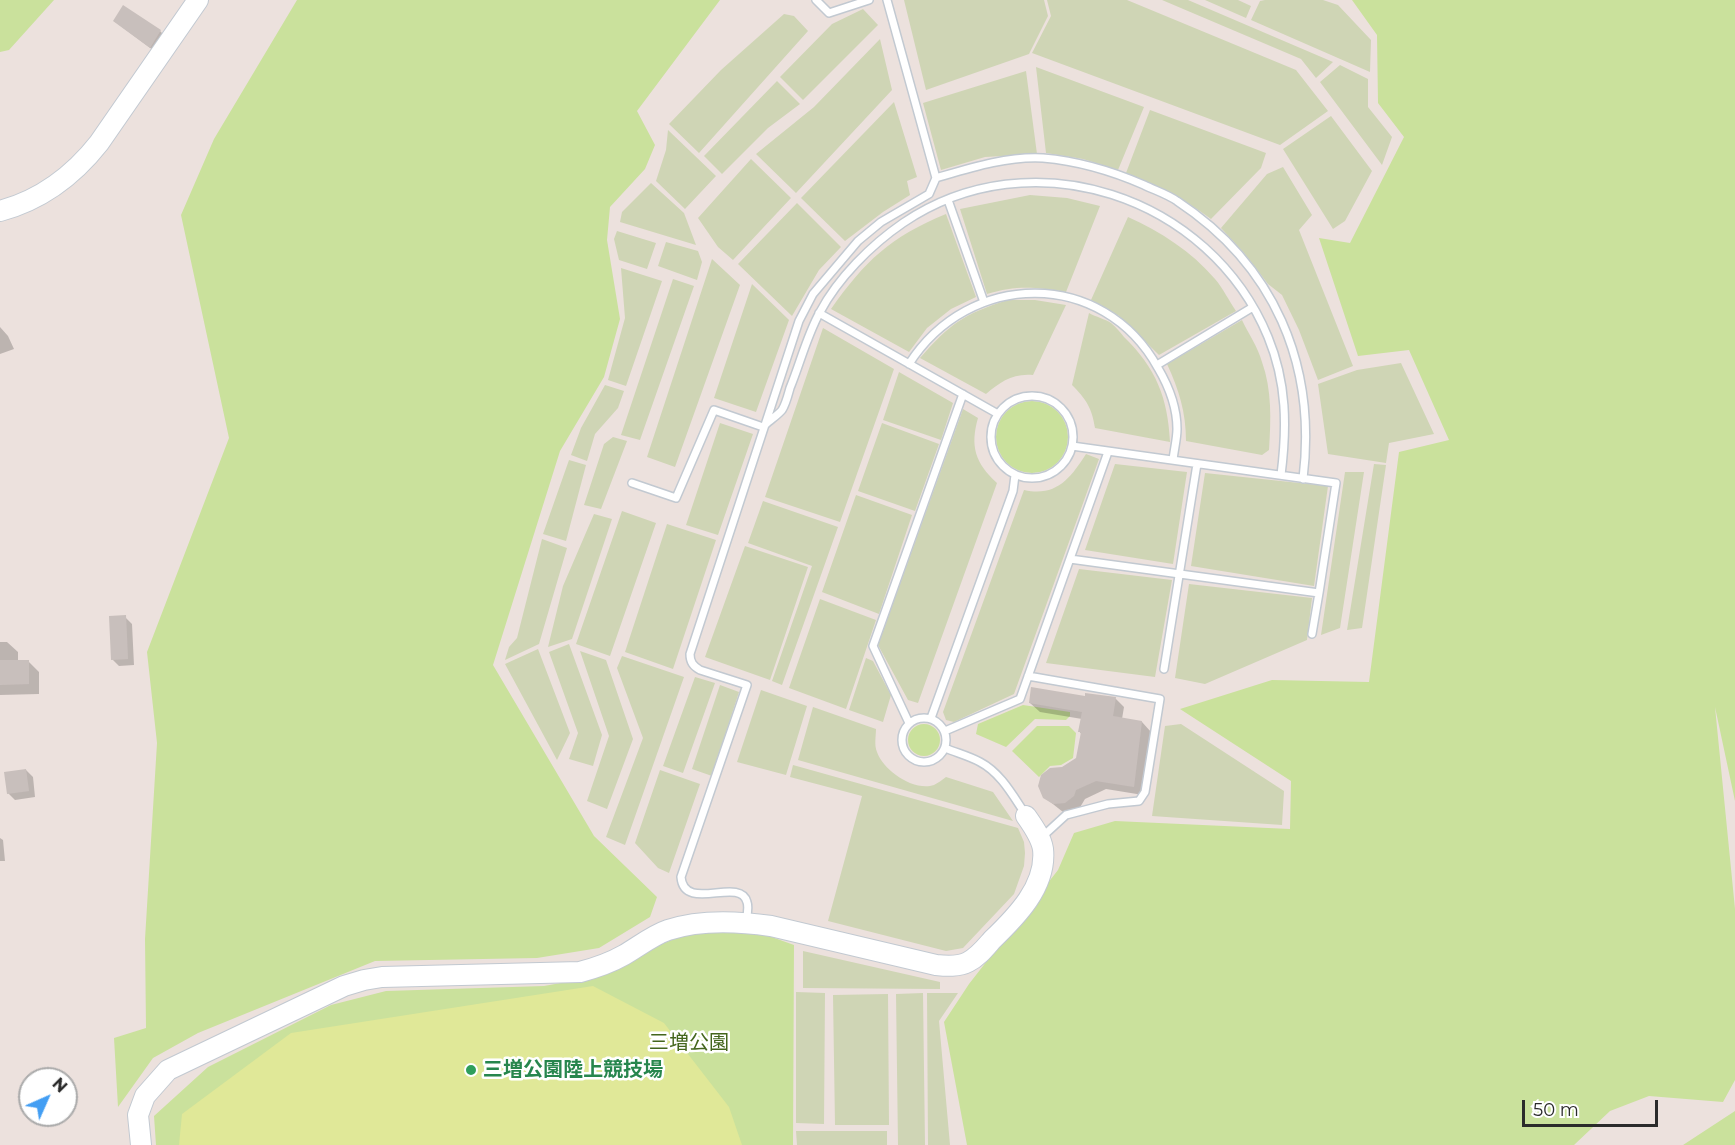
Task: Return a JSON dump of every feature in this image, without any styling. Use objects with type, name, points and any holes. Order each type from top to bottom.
[{"type":"street","points":[[0,211],[42,194],[80,165],[99,143],[198,0]]},
{"type":"street","points":[[141,1145],[138,1115],[145,1095],[168,1070],[344,986],[363,980],[382,977],[580,972],[622,957],[667,930],[695,924],[746,922],[936,965],[967,963],[1010,923],[1033,891],[1042,862],[1040,839],[1026,816]]},
{"type":"lane","points":[[816,0],[829,13],[869,0]]},
{"type":"lane","points":[[746,922],[747,902],[737,892],[695,893],[688,891],[681,884],[681,877],[747,685],[694,667],[690,654],[799,321],[813,294],[858,241],[881,222],[929,194],[936,178],[887,0]]},
{"type":"lane","points":[[936,178],[986,163],[1041,158],[1084,164],[1127,178],[1175,199],[1213,227],[1254,273],[1275,305],[1294,351],[1305,399],[1307,448],[1303,478]]},
{"type":"lane","points":[[763,427],[782,410],[819,313],[833,291],[878,243],[904,223],[964,194],[997,186],[1030,182],[1064,183],[1119,197],[1159,213],[1213,254],[1235,279],[1253,307],[1268,337],[1275,358],[1284,402],[1286,435],[1281,475]]},
{"type":"lane","points":[[948,200],[984,302]]},
{"type":"lane","points":[[909,364],[920,347],[938,328],[960,313],[984,302],[1010,295],[1036,293],[1063,296],[1080,301],[1112,317],[1133,334],[1157,364],[1173,402],[1177,428],[1173,460]]},
{"type":"lane","points":[[1157,364],[1253,307]]},
{"type":"lane","points":[[819,313],[998,414]]},
{"type":"lane","points":[[909,723],[873,646],[963,394]]},
{"type":"lane","points":[[1033,396],[1043,398],[1061,408],[1067,416],[1073,436],[1068,456],[1055,471],[1036,478],[1015,475],[997,459],[993,448],[991,437],[998,414],[1013,401],[1033,396]]},
{"type":"lane","points":[[632,483],[676,498],[714,410],[763,427]]},
{"type":"lane","points":[[1072,446],[1336,483],[1312,634]]},
{"type":"lane","points":[[945,731],[1020,699],[1108,452]]},
{"type":"lane","points":[[1164,669],[1197,464]]},
{"type":"lane","points":[[931,718],[1013,491],[1015,475]]},
{"type":"lane","points":[[1070,559],[1318,593]]},
{"type":"lane","points":[[1028,676],[1160,699],[1145,792],[1142,797],[1133,802],[1108,804],[1066,815],[1040,839]]},
{"type":"lane","points":[[919,718],[931,718],[939,723],[945,731],[947,740],[939,758],[928,762],[916,761],[907,755],[902,744],[902,733],[909,723],[919,718]]},
{"type":"lane","points":[[945,748],[981,762],[991,770],[1008,788],[1026,816]]},
{"type":"green space","points":[[0,0],[54,0],[9,50],[0,52]]},
{"type":"green space","points":[[297,0],[720,0],[637,111],[655,145],[645,169],[610,207],[607,240],[620,319],[604,377],[560,451],[493,665],[594,836],[657,897],[650,917],[599,948],[537,958],[375,961],[198,1033],[153,1058],[118,1107],[114,1038],[146,1028],[145,939],[157,743],[147,652],[229,438],[181,215],[214,139]]},
{"type":"green space","points":[[904,0],[1044,0],[1048,16],[1029,54],[926,90]]},
{"type":"green space","points":[[1047,0],[1127,0],[1296,70],[1328,111],[1280,145],[1032,53],[1051,16]]},
{"type":"green space","points":[[1162,0],[1188,0],[1333,62],[1316,78],[1301,59]]},
{"type":"green space","points":[[1205,0],[1238,0],[1251,6],[1246,18]]},
{"type":"green space","points":[[1323,0],[1338,5],[1371,40],[1370,72],[1251,20],[1260,1]]},
{"type":"green space","points":[[1352,0],[1735,0],[1735,801],[1715,707],[1735,909],[1735,1080],[1723,1102],[1649,1096],[1610,1111],[1574,1145],[967,1145],[944,1022],[969,984],[1058,870],[1074,833],[1115,821],[1290,829],[1291,781],[1180,709],[1272,680],[1369,682],[1399,452],[1449,440],[1409,350],[1358,356],[1319,238],[1350,243],[1404,137],[1378,103],[1377,35]]},
{"type":"green space","points":[[863,9],[878,25],[803,100],[780,77],[832,24]]},
{"type":"green space","points":[[784,14],[794,16],[808,31],[699,153],[669,124],[721,70]]},
{"type":"green space","points":[[880,39],[892,90],[796,193],[756,154],[814,107]]},
{"type":"green space","points":[[1340,65],[1368,79],[1368,107],[1392,137],[1382,165],[1320,82]]},
{"type":"green space","points":[[1036,67],[1144,107],[1118,170],[1083,159],[1046,153]]},
{"type":"green space","points":[[1026,71],[1037,154],[985,157],[941,170],[923,103]]},
{"type":"green space","points":[[777,81],[800,104],[768,128],[722,174],[704,156]]},
{"type":"green space","points":[[894,102],[917,177],[907,181],[910,195],[845,241],[801,198]]},
{"type":"green space","points":[[1150,110],[1266,153],[1261,168],[1211,219],[1170,193],[1126,173]]},
{"type":"green space","points":[[1331,116],[1372,171],[1345,221],[1333,229],[1283,149]]},
{"type":"green space","points":[[668,130],[716,176],[685,209],[656,181],[666,150]]},
{"type":"green space","points":[[751,159],[791,198],[733,260],[718,247],[698,218]]},
{"type":"green space","points":[[1283,167],[1312,215],[1299,230],[1353,366],[1318,380],[1299,330],[1282,295],[1268,284],[1221,228],[1267,174]]},
{"type":"green space","points":[[651,183],[684,213],[696,245],[620,222],[622,212]]},
{"type":"green space","points":[[1030,195],[1067,198],[1100,206],[1066,292],[1026,288],[1007,289],[987,294],[960,209]]},
{"type":"green space","points":[[797,203],[841,247],[819,270],[792,316],[738,264]]},
{"type":"green space","points":[[946,214],[976,297],[951,309],[927,328],[909,352],[831,309],[855,277],[880,252],[909,232]]},
{"type":"green space","points":[[1128,217],[1164,236],[1186,251],[1218,283],[1236,311],[1159,355],[1119,316],[1091,300]]},
{"type":"green space","points":[[617,231],[656,243],[647,269],[619,260],[614,239]]},
{"type":"green space","points":[[666,242],[698,251],[702,262],[697,280],[658,266]]},
{"type":"green space","points":[[712,259],[740,285],[675,467],[647,457]]},
{"type":"green space","points":[[621,268],[662,281],[626,386],[608,380],[625,318]]},
{"type":"green space","points":[[673,279],[694,286],[640,440],[621,435]]},
{"type":"green space","points":[[752,284],[789,320],[756,412],[714,398]]},
{"type":"green space","points":[[1008,300],[1035,300],[1066,305],[1033,375],[1019,375],[1007,379],[986,394],[920,358],[949,328],[958,322],[979,310]]},
{"type":"green space","points":[[1089,313],[1115,326],[1152,372],[1163,398],[1170,442],[1095,428],[1088,404],[1072,385]]},
{"type":"green space","points":[[1242,320],[1258,351],[1268,383],[1269,450],[1262,455],[1186,441],[1181,401],[1167,364]]},
{"type":"green space","points":[[823,328],[894,369],[840,522],[765,497]]},
{"type":"green space","points":[[1401,363],[1434,434],[1389,443],[1386,463],[1328,454],[1318,384],[1357,370]]},
{"type":"green space","points":[[899,372],[953,403],[941,440],[883,420]]},
{"type":"green space","points":[[605,385],[624,391],[618,408],[595,434],[587,461],[571,455],[581,428]]},
{"type":"green space","points":[[1032,401],[1052,407],[1062,417],[1068,437],[1062,457],[1052,467],[1032,473],[1012,467],[1002,457],[996,437],[1002,417],[1012,407]]},
{"type":"green space","points":[[963,409],[978,418],[974,437],[976,454],[997,483],[918,703],[908,700],[878,645]]},
{"type":"green space","points":[[720,423],[753,434],[718,535],[686,525]]},
{"type":"green space","points":[[882,423],[939,444],[915,511],[858,491]]},
{"type":"green space","points":[[613,437],[627,441],[601,509],[584,505],[604,444]]},
{"type":"green space","points":[[1086,454],[1099,459],[1014,694],[954,722],[946,720],[943,712],[1024,490],[1045,491],[1061,484]]},
{"type":"green space","points":[[569,460],[586,465],[566,541],[543,534]]},
{"type":"green space","points":[[1115,464],[1187,472],[1173,564],[1085,550]]},
{"type":"green space","points":[[1374,464],[1386,465],[1362,628],[1347,630]]},
{"type":"green space","points":[[1345,472],[1364,472],[1340,628],[1321,635]]},
{"type":"green space","points":[[1205,473],[1328,486],[1314,586],[1191,566]]},
{"type":"green space","points":[[856,495],[912,515],[879,614],[822,592]]},
{"type":"green space","points":[[763,501],[838,527],[782,685],[772,681],[812,566],[748,543]]},
{"type":"green space","points":[[622,511],[656,523],[610,656],[576,644]]},
{"type":"green space","points":[[594,514],[612,519],[572,639],[548,647],[563,586]]},
{"type":"green space","points":[[667,524],[716,540],[673,669],[625,652]]},
{"type":"green space","points":[[542,539],[567,548],[539,644],[505,660],[509,647],[517,638]]},
{"type":"green space","points":[[745,546],[808,567],[770,680],[705,657]]},
{"type":"green space","points":[[1079,569],[1172,580],[1155,677],[1046,663]]},
{"type":"green space","points":[[1189,584],[1312,598],[1307,640],[1205,684],[1175,678]]},
{"type":"green space","points":[[820,599],[876,620],[846,709],[789,688]]},
{"type":"green space","points":[[569,644],[602,735],[593,766],[569,759],[578,733],[549,652]]},
{"type":"green space","points":[[538,649],[570,733],[557,760],[505,664]]},
{"type":"green space","points":[[580,651],[606,660],[633,739],[607,809],[587,801],[609,736]]},
{"type":"green space","points":[[622,656],[684,677],[625,845],[606,837],[643,738],[617,668]]},
{"type":"green space","points":[[866,658],[873,661],[891,695],[883,722],[849,710]]},
{"type":"green space","points":[[695,677],[715,683],[683,773],[663,766]]},
{"type":"green space","points":[[720,685],[739,692],[712,776],[692,769]]},
{"type":"green space","points":[[761,690],[807,706],[786,775],[737,762]]},
{"type":"green space","points":[[1023,705],[1070,712],[1070,716],[1066,720],[1035,719],[1006,747],[976,734],[978,724]]},
{"type":"green space","points":[[813,707],[876,729],[876,746],[880,759],[900,778],[926,786],[934,785],[946,777],[993,792],[1013,821],[798,760]]},
{"type":"green space","points":[[924,724],[935,729],[940,740],[935,751],[924,756],[913,751],[908,740],[913,729]]},
{"type":"green space","points":[[1181,724],[1284,791],[1282,825],[1152,816],[1165,726]]},
{"type":"green space","points":[[1037,726],[1069,726],[1076,733],[1073,758],[1061,765],[1050,766],[1039,777],[1012,751]]},
{"type":"green space","points":[[793,765],[1018,828],[1024,842],[1025,853],[1024,866],[1014,894],[963,948],[946,951],[828,921],[862,796],[790,777]]},
{"type":"green space","points":[[660,770],[700,784],[669,873],[658,868],[635,843]]},
{"type":"green space","name":"三増公園陸上競技場","points":[[755,931],[794,945],[793,1145],[156,1145],[154,1116],[208,1067],[331,1005],[386,991],[544,986],[594,977],[679,937],[705,932]]},
{"type":"green space","points":[[803,951],[940,982],[940,989],[803,988]]},
{"type":"green space","name":"三増公園陸上競技場","points":[[593,986],[664,1023],[729,1107],[742,1145],[179,1145],[182,1114],[291,1033]]},
{"type":"green space","points":[[796,992],[825,993],[824,1124],[796,1123]]},
{"type":"green space","points":[[923,993],[925,1145],[898,1145],[896,994]]},
{"type":"green space","points":[[927,993],[958,993],[939,1021],[950,1145],[928,1145]]},
{"type":"green space","points":[[888,994],[889,1125],[835,1125],[833,995]]},
{"type":"green space","points":[[1735,1111],[1735,1145],[1683,1145]]},
{"type":"green space","points":[[796,1131],[887,1131],[887,1145],[797,1145]]},
{"type":"building","points":[[123,5],[161,30],[150,48],[113,21]]},
{"type":"building","points":[[126,615],[128,659],[111,660],[109,616]]},
{"type":"building","points":[[0,660],[29,660],[29,684],[0,685]]},
{"type":"building","points":[[1031,687],[1085,696],[1085,693],[1116,697],[1113,716],[1142,721],[1134,787],[1096,781],[1076,790],[1074,796],[1065,803],[1053,804],[1043,798],[1038,786],[1041,775],[1050,768],[1062,767],[1076,758],[1082,712],[1029,703]]},
{"type":"building","points":[[26,769],[29,791],[7,794],[4,772]]},
{"type":"place","name":"三増公園陸上競技場","points":[[471,1070]]},
{"type":"park label","name":"三増公園","points":[[689,1043]]}]
